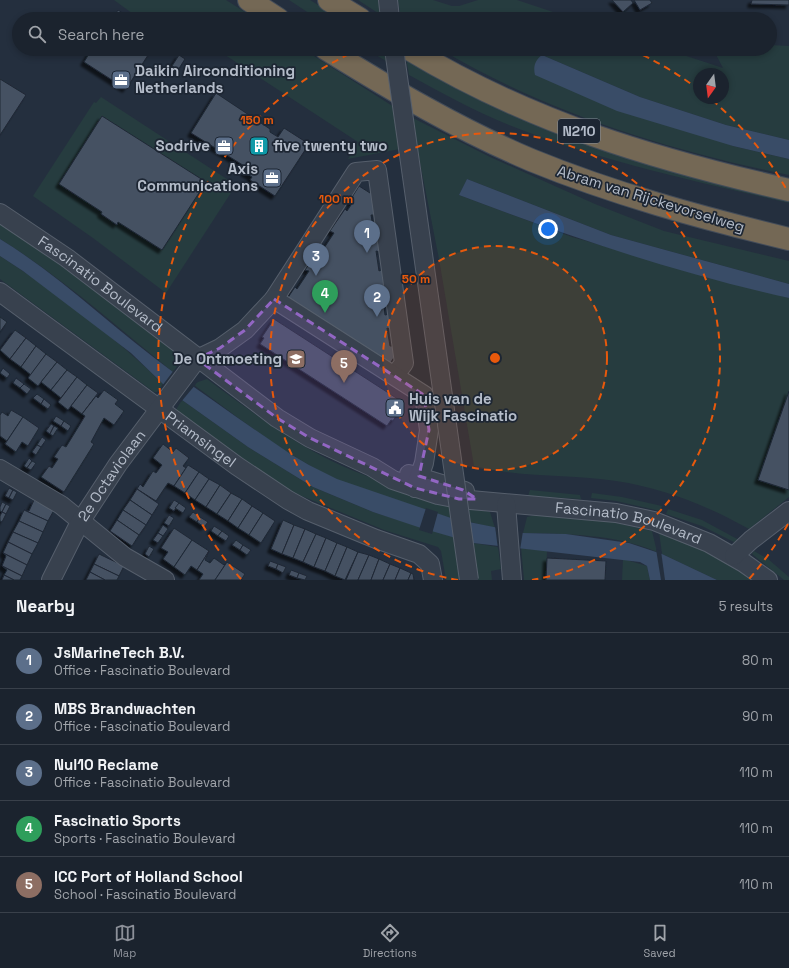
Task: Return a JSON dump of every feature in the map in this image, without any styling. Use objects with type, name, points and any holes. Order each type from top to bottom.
[{"type":"highway","points":[[249,0],[267,12]]},
{"type":"highway","points":[[329,0],[349,12]]},
{"type":"highway","name":"Abram van Rijckevorselweg","points":[[338,56],[424,106],[532,160],[623,193],[746,229],[789,239]]},
{"type":"highway","name":"N210","points":[[422,56],[491,94],[569,128],[628,148],[789,190]]},
{"type":"street","points":[[388,0],[389,12]]},
{"type":"street","points":[[395,56],[469,580]]},
{"type":"street","points":[[192,366],[245,330],[274,299],[356,172],[376,170],[404,363],[395,375]]},
{"type":"street","name":"Fascinatio Boulevard","points":[[0,213],[67,258],[192,366],[310,438],[372,467],[393,480],[417,482],[459,499],[477,499],[506,504],[616,513],[637,517],[689,534],[734,556],[768,580]]},
{"type":"street","name":"Priamsingel","points":[[0,292],[163,405],[237,466],[288,500],[376,539],[419,554],[430,564],[433,580]]},
{"type":"street","points":[[274,299],[395,375],[424,395],[429,430],[417,482]]},
{"type":"street","name":"2e Octaviolaan","points":[[51,580],[80,522],[118,464],[192,366]]},
{"type":"street","points":[[0,469],[61,505],[80,522],[125,557],[166,580]]},
{"type":"street","points":[[506,504],[508,552],[512,580]]},
{"type":"street","points":[[734,556],[751,540],[789,511]]},
{"type":"highlighted area","points":[[274,299],[424,395],[429,430],[419,476],[463,490],[477,499],[459,499],[415,488],[310,438],[277,418],[197,359],[220,348],[245,330]]},
{"type":"green space","points":[[114,0],[226,0],[245,12],[130,12]]},
{"type":"green space","points":[[289,0],[310,0],[330,12],[307,12]]},
{"type":"green space","points":[[358,0],[382,0],[383,12],[376,12]]},
{"type":"green space","points":[[398,0],[433,0],[452,6],[459,6],[478,0],[517,0],[553,12],[400,12]]},
{"type":"green space","points":[[777,45],[789,46],[789,140],[726,125],[640,97],[544,56],[686,56],[723,68],[717,56],[777,56]]},
{"type":"green space","points":[[227,56],[314,56],[394,107],[400,149],[348,159],[358,142]]},
{"type":"green space","points":[[378,56],[389,56],[391,64]]},
{"type":"green space","points":[[452,56],[544,56],[733,146],[789,159],[789,175],[698,154],[653,141],[609,127],[523,92],[481,72]]},
{"type":"green space","points":[[406,58],[789,200],[789,203],[612,160],[543,138],[496,120],[409,75]]},
{"type":"green space","points":[[101,97],[236,185],[166,293],[93,238],[33,196],[94,102],[96,103]]},
{"type":"green space","points":[[411,117],[490,157],[595,204],[664,231],[789,261],[789,284],[611,235],[467,179],[459,195],[572,237],[789,298],[789,497],[749,529],[718,513],[685,499],[634,484],[598,479],[509,472],[474,466],[439,259]]},
{"type":"green space","points":[[0,223],[113,304],[179,355],[177,366],[173,372],[45,269],[0,239]]},
{"type":"green space","points":[[0,256],[64,300],[125,349],[163,384],[157,392],[154,392],[0,279]]},
{"type":"green space","points":[[207,379],[278,430],[334,462],[378,480],[452,504],[454,519],[362,490],[309,465],[265,437],[194,385]]},
{"type":"green space","points":[[182,400],[248,447],[313,487],[373,512],[457,538],[462,580],[446,580],[441,551],[438,547],[384,530],[292,492],[240,457],[177,411],[177,408]]},
{"type":"green space","points":[[530,490],[580,495],[581,499],[528,496]]},
{"type":"green space","points":[[592,493],[622,497],[662,506],[660,511],[616,501],[591,498]]},
{"type":"green space","points":[[468,507],[490,512],[495,528],[470,522]]},
{"type":"green space","points":[[668,509],[702,520],[739,540],[736,543],[702,526],[666,514]]},
{"type":"green space","points":[[535,515],[599,519],[652,531],[657,552],[641,546],[608,538],[523,533],[527,517]]},
{"type":"green space","points":[[659,532],[707,552],[752,580],[717,580],[662,554]]},
{"type":"green space","points":[[473,543],[498,547],[501,569],[491,571],[492,580],[478,580]]},
{"type":"green space","points":[[521,548],[547,551],[546,580],[524,580]]},
{"type":"green space","points":[[754,551],[768,559],[789,577],[789,580],[784,580],[752,554]]},
{"type":"green space","points":[[623,559],[647,566],[650,580],[622,580]]},
{"type":"water","points":[[541,56],[544,56],[640,97],[726,125],[789,140],[789,159],[733,146],[617,111],[535,75],[534,69],[538,59]]},
{"type":"water","points":[[467,179],[611,235],[789,284],[789,298],[663,265],[581,239],[459,195]]},
{"type":"water","points":[[0,239],[45,270],[151,355],[188,382],[292,455],[337,479],[454,519],[523,533],[566,534],[629,543],[662,554],[717,580],[650,580],[647,566],[640,562],[473,543],[373,512],[313,487],[248,447],[182,400],[131,353],[23,271],[0,256]]},
{"type":"pier","points":[[174,370],[196,384],[181,402],[162,386]]},
{"type":"pier","points":[[426,508],[438,512],[432,534],[419,530]]},
{"type":"pier","points":[[495,526],[523,531],[520,550],[498,549]]},
{"type":"pier","points":[[656,549],[661,551],[665,580],[661,580]]},
{"type":"building","points":[[612,0],[631,0],[633,3],[623,12]]},
{"type":"building","points":[[634,0],[650,0],[652,3],[640,10]]},
{"type":"building","points":[[752,0],[789,0],[789,5],[751,4]]},
{"type":"building","points":[[88,56],[147,56],[126,89],[84,62]]},
{"type":"building","points":[[178,56],[185,59],[178,70],[172,66]]},
{"type":"building","points":[[0,79],[26,95],[0,135]]},
{"type":"building","name":"five twenty two","points":[[216,93],[270,129],[270,132],[278,137],[284,128],[309,144],[275,196],[250,180],[252,177],[244,172],[247,168],[246,167],[191,133]]},
{"type":"building","points":[[102,116],[206,182],[162,250],[118,222],[117,225],[101,214],[102,212],[59,184]]},
{"type":"building","points":[[359,186],[370,193],[372,191],[375,215],[371,215],[375,239],[378,237],[380,252],[376,251],[379,271],[383,269],[387,296],[383,296],[385,315],[389,314],[391,329],[387,328],[390,346],[393,346],[395,356],[389,365],[287,299],[295,287],[297,289],[309,271],[305,270],[320,248],[322,251],[334,233],[330,231],[345,209],[347,211],[353,202],[349,202]]},
{"type":"building","points":[[0,317],[7,322],[0,332]]},
{"type":"building","points":[[274,319],[404,403],[393,421],[391,420],[387,426],[260,344],[264,338],[262,337]]},
{"type":"building","points":[[15,330],[26,338],[10,359],[0,350]]},
{"type":"building","points":[[26,338],[36,346],[21,367],[10,359]]},
{"type":"building","points":[[36,346],[46,354],[31,375],[21,367]]},
{"type":"building","points":[[46,354],[57,362],[38,386],[28,378]]},
{"type":"building","points":[[57,362],[67,370],[51,390],[41,382]]},
{"type":"building","points":[[3,368],[10,374],[7,378],[0,373]]},
{"type":"building","points":[[67,370],[77,377],[61,398],[51,390]]},
{"type":"building","points":[[77,377],[87,385],[68,410],[58,402]]},
{"type":"building","points":[[16,378],[24,384],[20,388],[13,383]]},
{"type":"building","points":[[24,384],[31,389],[27,394],[20,388]]},
{"type":"building","points":[[87,385],[98,393],[82,414],[71,406]]},
{"type":"building","points":[[104,390],[118,400],[115,404],[124,411],[114,425],[104,418],[91,442],[94,444],[64,492],[41,477],[49,466],[52,468],[58,459],[54,457],[62,445],[66,447],[85,416],[82,414],[96,396],[98,398]]},
{"type":"building","points":[[789,391],[789,490],[758,480]]},
{"type":"building","points":[[37,394],[44,399],[41,404],[33,398]]},
{"type":"building","points":[[44,399],[51,405],[48,409],[41,404]]},
{"type":"building","points":[[11,410],[23,417],[7,441],[0,436],[0,415],[2,412],[8,416]]},
{"type":"building","points":[[56,416],[64,421],[61,426],[53,421]]},
{"type":"building","points":[[23,417],[39,428],[28,446],[22,442],[16,452],[5,444]]},
{"type":"building","points":[[64,421],[71,426],[68,431],[61,426]]},
{"type":"building","points":[[51,424],[54,426],[50,434],[46,431]]},
{"type":"building","points":[[54,426],[58,428],[53,436],[50,434]]},
{"type":"building","points":[[42,437],[46,440],[41,447],[37,445]]},
{"type":"building","points":[[163,444],[173,452],[176,448],[189,458],[183,466],[186,468],[174,486],[168,483],[156,501],[137,489],[140,484],[143,487],[153,471],[156,473],[162,465],[153,458]]},
{"type":"building","points":[[37,445],[41,447],[36,455],[32,452]]},
{"type":"building","points":[[29,458],[32,461],[27,468],[24,466]]},
{"type":"building","points":[[32,461],[36,463],[31,470],[27,468]]},
{"type":"building","points":[[188,465],[199,472],[185,493],[174,486]]},
{"type":"building","points":[[199,472],[209,479],[195,500],[185,493]]},
{"type":"building","points":[[209,479],[220,485],[206,507],[195,500]]},
{"type":"building","points":[[220,485],[231,493],[217,514],[206,507]]},
{"type":"building","points":[[9,488],[13,490],[9,498],[5,496]]},
{"type":"building","points":[[137,489],[159,504],[152,515],[130,500]]},
{"type":"building","points":[[13,490],[17,492],[13,500],[9,498]]},
{"type":"building","points":[[231,493],[242,499],[228,521],[217,514]]},
{"type":"building","points":[[242,499],[252,506],[238,528],[228,521]]},
{"type":"building","points":[[34,500],[54,510],[48,521],[24,510],[29,511]]},
{"type":"building","points":[[130,500],[152,515],[146,525],[123,510]]},
{"type":"building","points":[[174,500],[179,503],[174,511],[169,508]]},
{"type":"building","points":[[2,502],[6,504],[2,512],[0,511],[0,507]]},
{"type":"building","points":[[179,503],[186,508],[183,513],[175,508]]},
{"type":"building","points":[[6,504],[10,506],[6,514],[2,512]]},
{"type":"building","points":[[252,506],[263,513],[249,535],[238,528]]},
{"type":"building","points":[[24,510],[48,521],[43,532],[19,521]]},
{"type":"building","points":[[123,510],[146,525],[139,535],[117,520]]},
{"type":"building","points":[[2,512],[6,514],[2,522],[0,521],[0,516]]},
{"type":"building","points":[[193,512],[200,517],[197,522],[189,517]]},
{"type":"building","points":[[263,513],[275,521],[261,543],[249,535]]},
{"type":"building","points":[[169,515],[174,518],[169,526],[164,523]]},
{"type":"building","points":[[200,517],[208,522],[204,527],[197,522]]},
{"type":"building","points":[[117,520],[139,535],[132,546],[110,531]]},
{"type":"building","points":[[283,520],[294,525],[282,554],[271,549]]},
{"type":"building","points":[[19,521],[43,532],[38,543],[13,532]]},
{"type":"building","points":[[163,525],[168,529],[163,536],[158,533]]},
{"type":"building","points":[[294,525],[305,529],[293,558],[282,554]]},
{"type":"building","points":[[214,526],[222,531],[218,536],[211,531]]},
{"type":"building","points":[[174,528],[192,540],[174,567],[163,559],[168,552],[161,548]]},
{"type":"building","points":[[305,529],[316,534],[303,562],[293,558]]},
{"type":"building","points":[[222,531],[229,536],[226,541],[218,536]]},
{"type":"building","points":[[13,532],[38,543],[32,554],[8,542]]},
{"type":"building","points":[[158,533],[163,536],[158,543],[153,540]]},
{"type":"building","points":[[316,534],[326,538],[314,567],[303,562]]},
{"type":"building","points":[[326,538],[337,543],[325,571],[314,567]]},
{"type":"building","points":[[192,540],[209,551],[197,570],[191,566],[185,575],[174,567]]},
{"type":"building","points":[[236,540],[243,545],[240,550],[232,545]]},
{"type":"building","points":[[8,542],[32,554],[27,565],[3,553]]},
{"type":"building","points":[[337,543],[347,547],[335,576],[325,571]]},
{"type":"building","points":[[243,545],[251,550],[247,555],[240,550]]},
{"type":"building","points":[[149,546],[154,549],[149,557],[145,554]]},
{"type":"building","points":[[347,547],[358,552],[345,580],[335,576]]},
{"type":"building","points":[[209,551],[205,560],[210,563],[214,558],[224,565],[227,562],[215,580],[199,580],[203,574],[197,570]]},
{"type":"building","points":[[358,552],[369,555],[358,580],[346,580]]},
{"type":"building","points":[[3,553],[27,565],[22,576],[2,566],[6,556]]},
{"type":"building","points":[[99,554],[124,566],[119,576],[94,564]]},
{"type":"building","points":[[369,555],[379,559],[371,580],[358,580]]},
{"type":"building","points":[[547,558],[606,561],[605,580],[546,580]]},
{"type":"building","points":[[379,559],[390,564],[383,580],[371,580]]},
{"type":"building","points":[[270,561],[278,564],[276,569],[268,566]]},
{"type":"building","points":[[227,562],[245,574],[241,580],[215,580]]},
{"type":"building","points":[[94,564],[119,576],[117,580],[105,580],[90,572]]},
{"type":"building","points":[[278,564],[286,567],[283,573],[276,569]]},
{"type":"building","points":[[390,564],[400,568],[395,580],[383,580]]},
{"type":"building","points":[[2,566],[22,576],[20,580],[14,580],[4,575],[7,570]]},
{"type":"building","points":[[400,568],[411,573],[408,580],[395,580]]},
{"type":"building","points":[[291,570],[299,573],[297,578],[289,575]]},
{"type":"building","points":[[90,572],[105,580],[86,580]]},
{"type":"building","points":[[299,573],[307,576],[305,580],[297,578]]},
{"type":"building","points":[[411,573],[413,574],[414,580],[408,580]]},
{"type":"building","points":[[4,575],[14,580],[2,580]]},
{"type":"place","name":"Daikin Airconditioning Netherlands","points":[[121,80]]},
{"type":"place","name":"Sodrive","points":[[224,146]]},
{"type":"place","name":"five twenty two","points":[[259,146]]},
{"type":"place","name":"Axis Communications","points":[[272,178]]},
{"type":"place","name":"JsMarineTech B.V.","points":[[367,253]]},
{"type":"place","name":"Nul10 Reclame","points":[[316,276]]},
{"type":"place","name":"Fascinatio Sports","points":[[325,313]]},
{"type":"place","name":"MBS Brandwachten","points":[[377,317]]},
{"type":"place","name":"De Ontmoeting","points":[[296,359]]},
{"type":"place","name":"ICC Port of Holland School","points":[[344,383]]},
{"type":"place","name":"Huis van de Wijk Fascinatio","points":[[395,408]]}]
